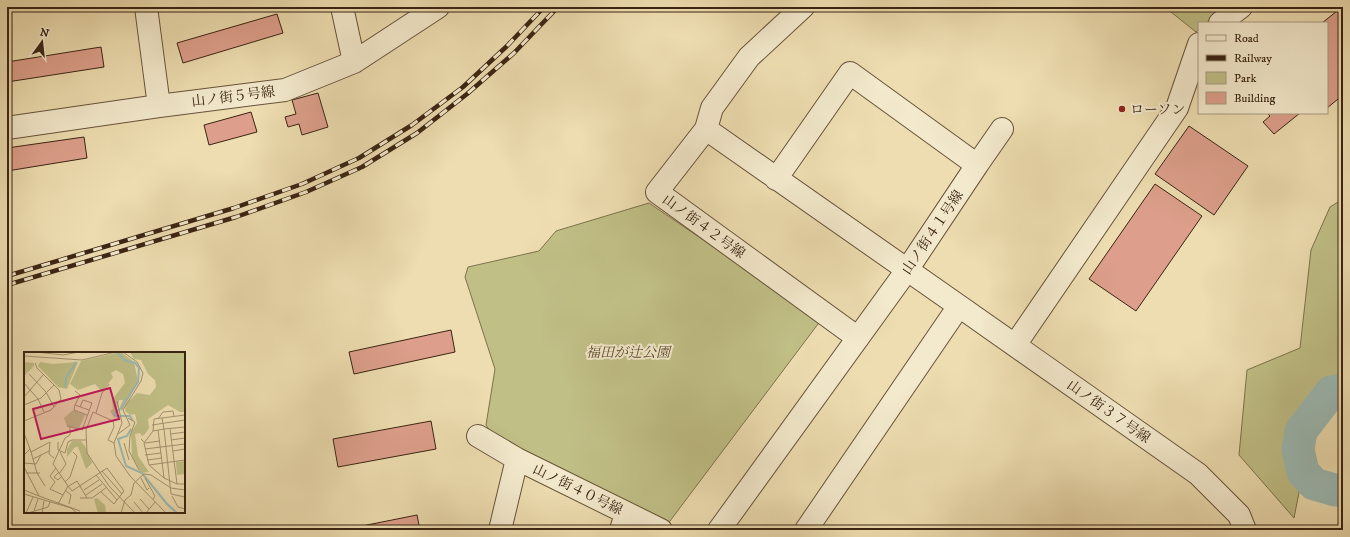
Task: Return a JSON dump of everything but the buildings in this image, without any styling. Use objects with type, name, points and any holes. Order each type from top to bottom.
[{"type":"street","points":[[146,7],[159,106]]},
{"type":"street","points":[[342,7],[354,62]]},
{"type":"street","name":"山ノ街５号線","points":[[7,128],[159,106],[285,90],[354,62],[438,7]]},
{"type":"street","points":[[803,7],[749,57],[712,108],[706,129],[907,270]]},
{"type":"street","points":[[1221,22],[1241,7]]},
{"type":"street","points":[[1015,345],[1177,108],[1198,47]]},
{"type":"street","points":[[776,178],[850,73],[977,165]]},
{"type":"street","name":"山ノ街４２号線","points":[[706,129],[657,192],[858,338]]},
{"type":"street","name":"山ノ街４１号線","points":[[719,530],[907,270],[1002,129]]},
{"type":"street","name":"山ノ街３７号線","points":[[907,270],[1198,474],[1239,515],[1245,530]]},
{"type":"street","points":[[806,530],[959,306]]},
{"type":"street","name":"山ノ街４０号線","points":[[478,436],[623,521],[661,530]]},
{"type":"street","name":"山ノ街４０号線","points":[[500,530],[517,458]]},
{"type":"green space","points":[[1170,7],[1225,7],[1207,22],[1198,22],[1198,30],[1196,32],[1171,12]]},
{"type":"green space","points":[[1343,199],[1343,394],[1318,396],[1294,518],[1239,455],[1247,370],[1300,348],[1311,250],[1330,207]]},
{"type":"green space","name":"福田が辻公園","points":[[649,203],[821,320],[667,525],[494,437],[486,425],[495,369],[465,277],[468,267],[539,251],[556,231]]},
{"type":"waterway","points":[[1343,390],[1331,392],[1301,431],[1298,450],[1303,472],[1314,484],[1335,490],[1343,490]]},
{"type":"railway","points":[[7,276],[234,208],[302,184],[359,158],[412,125],[463,87],[507,46],[544,7]]},
{"type":"railway","points":[[7,285],[236,217],[306,192],[362,167],[417,133],[467,94],[514,53],[558,7]]},
{"type":"place","name":"ローソン","points":[[1122,109]]}]
